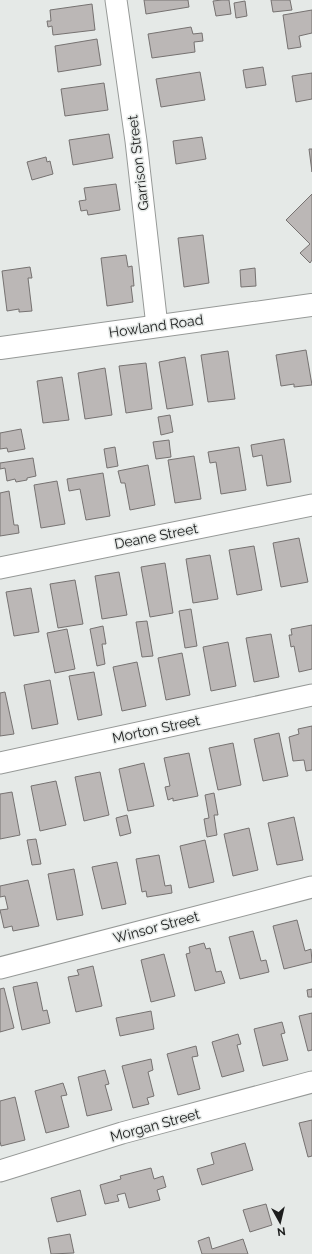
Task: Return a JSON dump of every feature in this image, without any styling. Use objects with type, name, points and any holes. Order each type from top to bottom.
[{"type":"main road","name":"Howland Road","points":[[0,348],[312,305]]},
{"type":"street","name":"Garrison Street","points":[[116,0],[136,141],[157,326]]},
{"type":"street","name":"Deane Street","points":[[0,568],[312,505]]},
{"type":"street","name":"Morton Street","points":[[0,763],[312,695]]},
{"type":"street","name":"Winsor Street","points":[[0,968],[312,887]]},
{"type":"street","name":"Morgan Street","points":[[0,1171],[122,1134],[312,1082]]},
{"type":"building","points":[[144,0],[188,0],[189,7],[146,14]]},
{"type":"building","points":[[229,0],[231,14],[216,16],[213,1]]},
{"type":"building","points":[[271,0],[290,0],[292,10],[273,12]]},
{"type":"building","points":[[245,1],[247,16],[236,18],[234,3]]},
{"type":"building","points":[[92,4],[95,30],[53,35],[52,26],[48,27],[47,21],[51,21],[50,10]]},
{"type":"building","points":[[312,10],[312,33],[299,36],[301,47],[288,49],[283,15]]},
{"type":"building","points":[[191,27],[193,34],[202,33],[203,41],[194,42],[195,52],[152,58],[148,34]]},
{"type":"building","points":[[97,39],[101,65],[58,72],[55,46]]},
{"type":"building","points":[[263,67],[266,85],[246,88],[243,70]]},
{"type":"building","points":[[200,72],[205,100],[161,107],[156,79]]},
{"type":"building","points":[[312,73],[312,99],[296,102],[292,76]]},
{"type":"building","points":[[104,83],[108,110],[65,116],[61,89]]},
{"type":"building","points":[[109,134],[113,158],[73,165],[69,140]]},
{"type":"building","points":[[202,137],[206,159],[176,164],[173,141]]},
{"type":"building","points":[[309,149],[312,149],[312,172]]},
{"type":"building","points":[[46,157],[47,162],[50,161],[53,174],[32,180],[27,162]]},
{"type":"building","points":[[116,184],[120,210],[88,215],[87,210],[81,211],[79,201],[86,200],[84,188]]},
{"type":"building","points":[[312,194],[312,260],[310,263],[300,253],[310,244],[286,220]]},
{"type":"building","points":[[203,235],[209,283],[184,287],[178,238]]},
{"type":"building","points":[[126,255],[128,267],[132,266],[134,286],[131,286],[133,302],[107,306],[101,258]]},
{"type":"building","points":[[30,267],[32,278],[28,278],[32,311],[19,312],[19,309],[7,311],[2,271]]},
{"type":"building","points":[[255,268],[256,286],[241,287],[240,270]]},
{"type":"building","points":[[306,350],[312,385],[294,387],[294,384],[281,386],[276,355]]},
{"type":"building","points":[[228,351],[235,399],[208,402],[201,355]]},
{"type":"building","points":[[185,357],[193,405],[167,409],[159,362]]},
{"type":"building","points":[[146,363],[152,409],[126,413],[119,366]]},
{"type":"building","points":[[105,368],[112,415],[85,419],[78,373]]},
{"type":"building","points":[[62,377],[69,420],[43,423],[37,381]]},
{"type":"building","points":[[170,415],[173,432],[161,435],[158,417]]},
{"type":"building","points":[[21,429],[25,449],[8,452],[7,448],[0,449],[0,433]]},
{"type":"building","points":[[284,439],[291,482],[267,486],[262,455],[253,457],[251,445]]},
{"type":"building","points":[[169,440],[171,457],[156,459],[153,442]]},
{"type":"building","points":[[115,447],[118,466],[107,468],[104,449]]},
{"type":"building","points":[[239,447],[246,490],[221,494],[216,462],[210,463],[208,452]]},
{"type":"building","points":[[194,456],[201,499],[175,503],[168,460]]},
{"type":"building","points":[[33,458],[36,476],[27,478],[27,480],[16,482],[15,479],[7,481],[5,468],[0,469],[0,463]]},
{"type":"building","points":[[148,465],[155,505],[130,510],[125,483],[121,483],[118,471]]},
{"type":"building","points":[[103,473],[110,516],[86,520],[80,489],[69,491],[67,479]]},
{"type":"building","points":[[57,481],[65,524],[41,528],[34,485]]},
{"type":"building","points":[[9,491],[14,525],[18,525],[19,533],[0,536],[0,493]]},
{"type":"building","points":[[299,538],[308,582],[281,587],[273,543]]},
{"type":"building","points":[[254,546],[262,590],[237,595],[229,550]]},
{"type":"building","points":[[210,555],[218,599],[193,603],[186,559]]},
{"type":"building","points":[[165,563],[173,613],[150,617],[141,567]]},
{"type":"building","points":[[119,572],[127,615],[102,619],[95,576]]},
{"type":"building","points":[[75,580],[83,624],[58,628],[50,584]]},
{"type":"building","points":[[31,588],[39,632],[14,636],[6,592]]},
{"type":"building","points":[[191,609],[197,646],[185,648],[179,611]]},
{"type":"building","points":[[147,621],[153,656],[142,657],[136,622]]},
{"type":"building","points":[[312,625],[312,669],[299,672],[294,646],[291,647],[289,635],[292,635],[291,629]]},
{"type":"building","points":[[103,626],[106,644],[102,644],[105,664],[97,666],[90,629]]},
{"type":"building","points":[[67,629],[75,669],[55,673],[47,633]]},
{"type":"building","points":[[271,634],[279,677],[254,682],[246,638]]},
{"type":"building","points":[[228,642],[236,686],[211,691],[203,647]]},
{"type":"building","points":[[182,653],[190,695],[166,700],[158,658]]},
{"type":"building","points":[[137,662],[146,706],[122,711],[113,667]]},
{"type":"building","points":[[94,672],[102,715],[78,720],[69,676]]},
{"type":"building","points":[[50,680],[58,724],[32,729],[24,685]]},
{"type":"building","points":[[5,692],[14,734],[0,736],[0,693]]},
{"type":"building","points":[[312,726],[312,770],[306,771],[304,760],[293,761],[289,737],[299,734],[298,729]]},
{"type":"building","points":[[279,733],[288,776],[263,781],[254,739]]},
{"type":"building","points":[[233,743],[241,785],[218,790],[209,748]]},
{"type":"building","points":[[189,753],[198,796],[173,801],[173,798],[168,800],[165,787],[170,786],[164,758]]},
{"type":"building","points":[[144,763],[154,806],[128,811],[119,769]]},
{"type":"building","points":[[100,772],[109,815],[84,821],[75,777]]},
{"type":"building","points":[[56,781],[66,825],[40,831],[31,786]]},
{"type":"building","points":[[12,792],[20,835],[0,839],[0,794]]},
{"type":"building","points":[[214,793],[218,815],[214,815],[217,835],[207,837],[204,819],[209,818],[205,795]]},
{"type":"building","points":[[127,815],[131,833],[120,836],[116,818]]},
{"type":"building","points":[[294,817],[303,860],[277,865],[268,823]]},
{"type":"building","points":[[249,828],[258,870],[233,876],[224,834]]},
{"type":"building","points":[[36,839],[41,864],[32,865],[27,840]]},
{"type":"building","points":[[205,840],[214,882],[189,888],[180,846]]},
{"type":"building","points":[[159,855],[165,886],[171,885],[172,893],[147,897],[146,891],[142,892],[136,859]]},
{"type":"building","points":[[117,862],[126,904],[102,909],[92,867]]},
{"type":"building","points":[[74,869],[83,915],[57,920],[48,874]]},
{"type":"building","points":[[28,880],[39,926],[13,931],[12,926],[4,928],[0,910],[8,909],[5,896],[0,897],[0,886]]},
{"type":"building","points":[[297,920],[305,951],[311,949],[312,962],[284,969],[273,926]]},
{"type":"building","points":[[253,931],[261,961],[266,960],[269,972],[240,979],[229,937]]},
{"type":"building","points":[[204,943],[206,949],[210,948],[216,972],[221,971],[225,983],[195,991],[186,954],[190,953],[189,947]]},
{"type":"building","points":[[164,954],[175,996],[151,1002],[141,960]]},
{"type":"building","points":[[93,966],[102,1006],[76,1012],[68,977],[79,975],[77,970]]},
{"type":"building","points":[[37,982],[43,1011],[47,1010],[50,1023],[22,1030],[13,987]]},
{"type":"building","points":[[4,988],[14,1028],[0,1032],[0,989]]},
{"type":"building","points":[[312,989],[312,997],[308,997],[307,990]]},
{"type":"building","points":[[151,1011],[154,1029],[120,1036],[116,1018]]},
{"type":"building","points":[[312,1013],[312,1050],[308,1051],[299,1016]]},
{"type":"building","points":[[282,1022],[285,1033],[281,1034],[288,1060],[263,1066],[254,1029]]},
{"type":"building","points":[[238,1034],[241,1044],[237,1045],[244,1071],[222,1077],[212,1042]]},
{"type":"building","points":[[196,1046],[198,1056],[192,1057],[200,1089],[178,1095],[167,1054]]},
{"type":"building","points":[[151,1059],[153,1070],[148,1072],[154,1096],[147,1098],[149,1104],[133,1108],[122,1066]]},
{"type":"building","points":[[105,1070],[109,1084],[105,1085],[112,1110],[87,1116],[78,1077]]},
{"type":"building","points":[[63,1083],[67,1095],[61,1096],[69,1127],[46,1133],[35,1091]]},
{"type":"building","points":[[15,1097],[25,1140],[1,1146],[0,1101]]},
{"type":"building","points":[[312,1120],[312,1156],[308,1157],[299,1123]]},
{"type":"building","points":[[245,1143],[253,1170],[202,1185],[197,1169],[214,1164],[211,1153]]},
{"type":"building","points":[[151,1168],[154,1179],[163,1176],[166,1187],[157,1190],[160,1200],[129,1208],[125,1193],[117,1195],[119,1201],[105,1204],[100,1185],[121,1179],[120,1176]]},
{"type":"building","points":[[80,1190],[86,1215],[57,1222],[51,1198]]},
{"type":"building","points":[[266,1204],[272,1225],[250,1232],[243,1210]]},
{"type":"building","points":[[70,1234],[74,1253],[51,1254],[48,1238]]},
{"type":"building","points":[[209,1237],[212,1249],[243,1239],[248,1254],[202,1254],[198,1241]]}]
